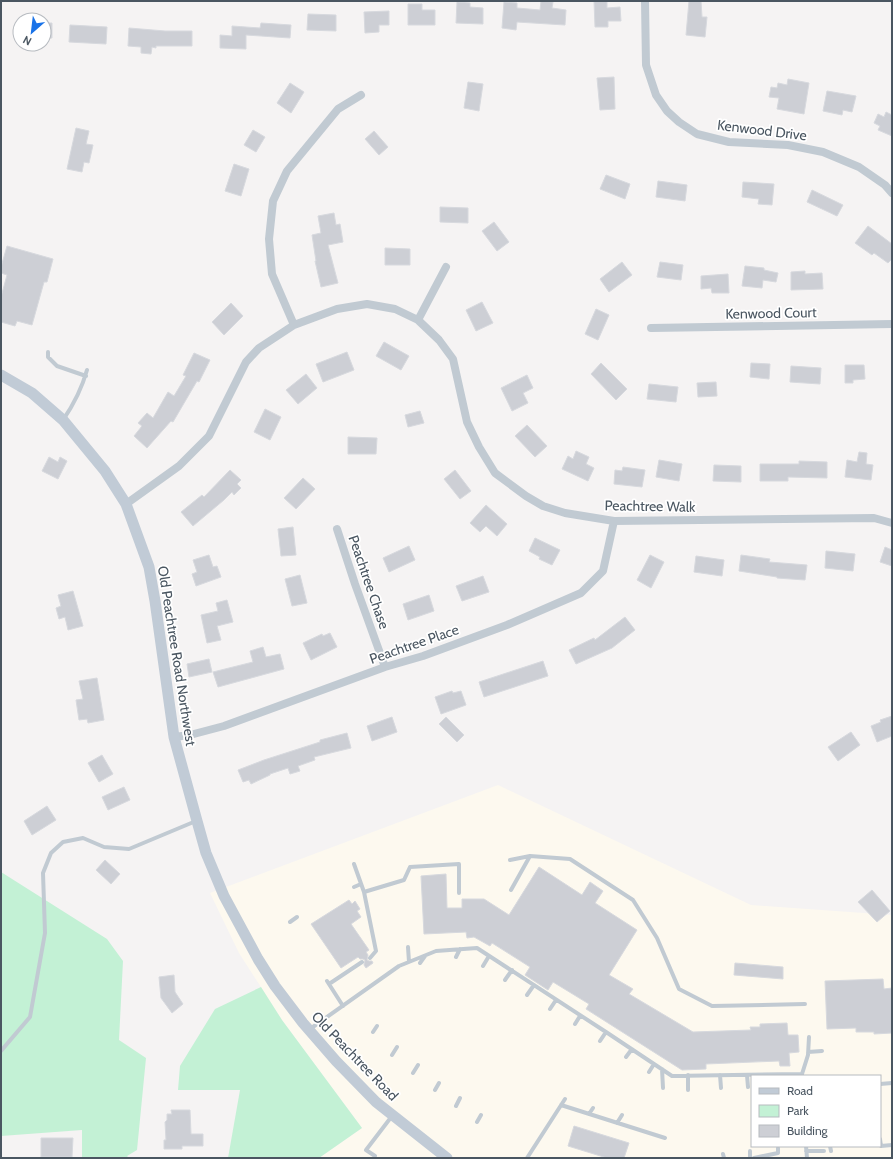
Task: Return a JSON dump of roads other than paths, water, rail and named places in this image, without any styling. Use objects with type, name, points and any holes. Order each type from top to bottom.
[{"type":"main road","name":"Old Peachtree Road Northwest","points":[[1,375],[32,393],[63,420],[104,471],[126,504],[149,567],[174,737],[206,853],[224,896],[258,959]]},
{"type":"main road","name":"Old Peachtree Road","points":[[258,959],[275,986],[309,1030],[371,1097],[447,1158]]},
{"type":"street","name":"Kenwood Drive","points":[[645,1],[646,65],[656,95],[667,111],[679,122],[697,134],[729,142],[788,145],[823,152],[859,167],[885,185],[892,193]]},
{"type":"street","points":[[294,324],[272,274],[269,239],[273,201],[287,171],[338,109],[361,95]]},
{"type":"street","points":[[418,320],[446,267]]},
{"type":"street","name":"Peachtree Walk","points":[[126,504],[179,466],[209,436],[246,362],[259,348],[294,324],[337,309],[367,304],[395,309],[418,320],[439,340],[453,359],[467,422],[479,447],[495,473],[526,496],[543,506],[565,513],[614,522],[874,518],[892,523]]},
{"type":"street","name":"Kenwood Court","points":[[651,328],[892,324]]},
{"type":"street","name":"Peachtree Place","points":[[174,737],[190,735],[224,726],[385,667],[423,656],[507,625],[581,593],[603,571],[614,522]]},
{"type":"street","name":"Peachtree Chase","points":[[337,529],[385,667]]},
{"type":"lane","points":[[48,352],[48,357],[57,366],[86,376]]},
{"type":"lane","points":[[63,420],[73,406],[88,370]]},
{"type":"lane","points":[[1,1051],[30,1017],[45,933],[43,873],[51,853],[63,842],[83,838],[104,847],[129,849],[197,821]]},
{"type":"lane","points":[[511,890],[530,856]]},
{"type":"lane","points":[[510,860],[530,856],[570,859],[633,900],[657,938],[679,989],[712,1006],[805,1004]]},
{"type":"lane","points":[[354,864],[364,892],[376,951],[370,958]]},
{"type":"lane","points":[[364,892],[404,880],[410,866],[459,864],[459,893]]},
{"type":"lane","points":[[354,887],[361,884]]},
{"type":"lane","points":[[290,922],[297,917]]},
{"type":"lane","points":[[408,946],[409,962]]},
{"type":"lane","points":[[309,1030],[399,966],[436,951],[477,948],[672,1076],[802,1075],[808,1052],[809,1037]]},
{"type":"lane","points":[[456,957],[460,949]]},
{"type":"lane","points":[[420,963],[425,956]]},
{"type":"lane","points":[[483,966],[489,956]]},
{"type":"lane","points":[[343,1006],[328,983],[362,962]]},
{"type":"lane","points":[[505,980],[512,970]]},
{"type":"lane","points":[[528,995],[534,985]]},
{"type":"lane","points":[[550,1009],[556,1000]]},
{"type":"lane","points":[[575,1024],[580,1016]]},
{"type":"lane","points":[[373,1032],[378,1026]]},
{"type":"lane","points":[[600,1042],[606,1032]]},
{"type":"lane","points":[[392,1055],[397,1047]]},
{"type":"lane","points":[[626,1058],[632,1049]]},
{"type":"lane","points":[[808,1052],[822,1051]]},
{"type":"lane","points":[[649,1072],[654,1064]]},
{"type":"lane","points":[[413,1073],[418,1065]]},
{"type":"lane","points":[[662,1069],[663,1088]]},
{"type":"lane","points":[[720,1075],[720,1088]]},
{"type":"lane","points":[[747,1075],[748,1087]]},
{"type":"lane","points":[[688,1076],[688,1090]]},
{"type":"lane","points":[[435,1090],[439,1083]]},
{"type":"lane","points":[[881,1084],[892,1083]]},
{"type":"lane","points":[[456,1106],[460,1098]]},
{"type":"lane","points":[[527,1158],[565,1099]]},
{"type":"lane","points":[[561,1105],[665,1138]]},
{"type":"lane","points":[[589,1114],[594,1108]]},
{"type":"lane","points":[[477,1122],[482,1114]]},
{"type":"lane","points":[[374,1156],[366,1150],[392,1115]]},
{"type":"lane","points":[[617,1123],[622,1115]]},
{"type":"lane","points":[[881,1146],[892,1145]]},
{"type":"lane","points":[[806,1147],[807,1158]]},
{"type":"lane","points":[[754,1158],[778,1153],[778,1148]]},
{"type":"lane","points":[[750,1151],[750,1158]]},
{"type":"lane","points":[[806,1151],[824,1152]]}]
